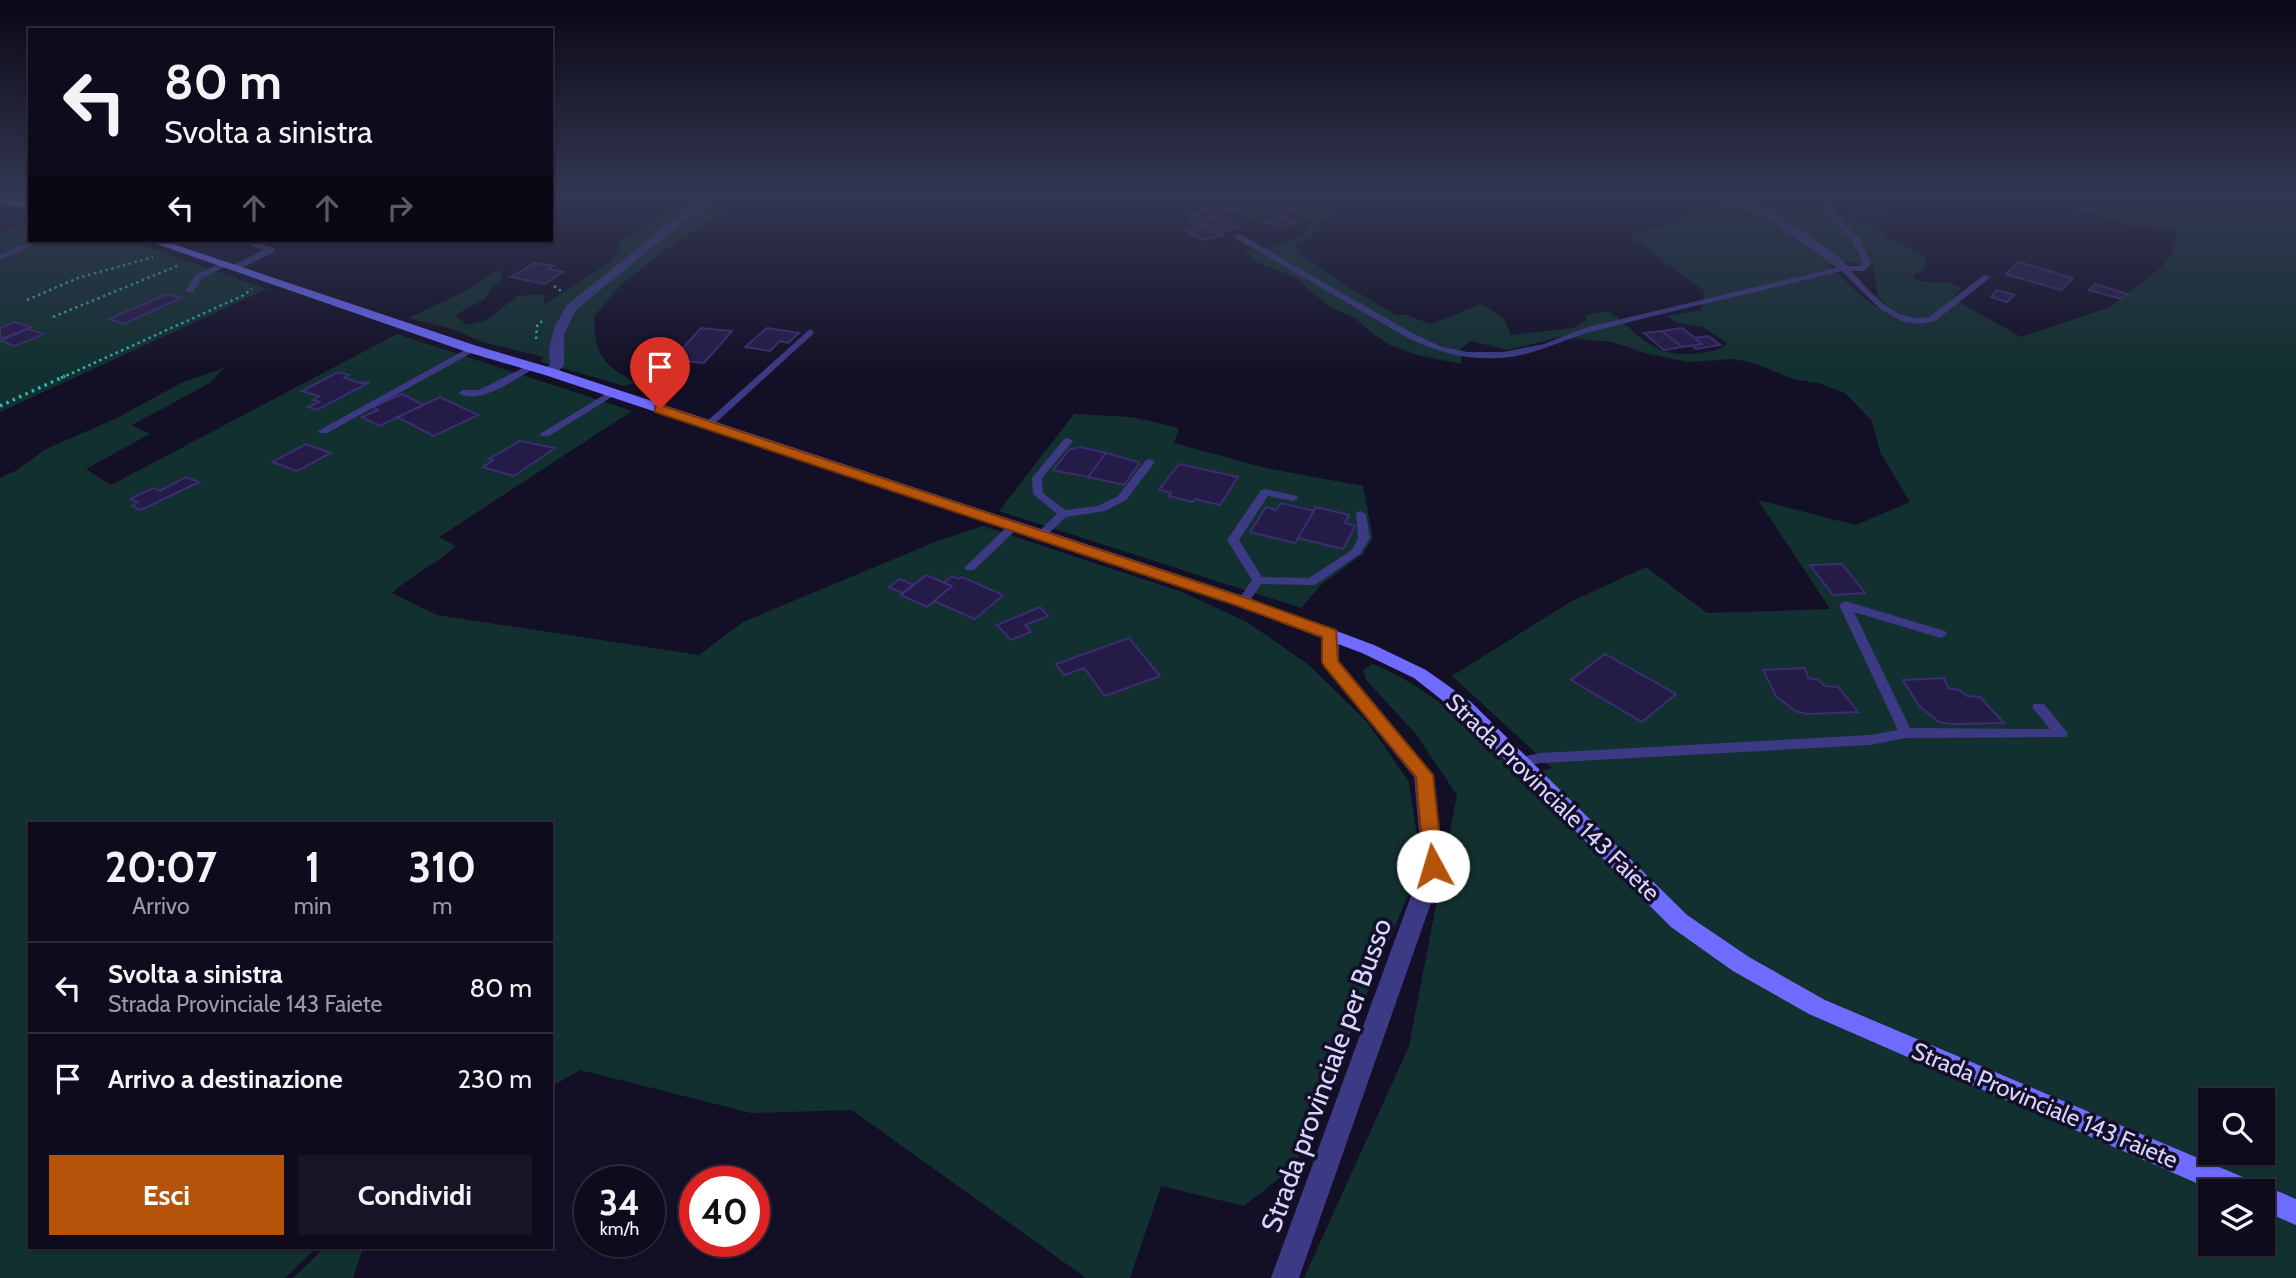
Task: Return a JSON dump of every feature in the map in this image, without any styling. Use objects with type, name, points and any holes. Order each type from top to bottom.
[{"type":"main road","name":"Strada Provinciale 143 Faiete","points":[[201,256],[472,349],[550,372],[1243,602],[1330,634],[1410,669],[1443,689],[1679,921],[1741,964],[1817,1007],[2218,1179]]},
{"type":"main road","points":[[2275,1203],[2296,1212]]},
{"type":"street","points":[[550,372],[557,365],[554,351],[562,321],[570,308],[635,256]]},
{"type":"street","points":[[1827,256],[1844,268]]},
{"type":"street","name":"Strada provinciale per Busso","points":[[1285,1278],[1433,866],[1424,775],[1330,662],[1330,634]]},
{"type":"lane","points":[[190,290],[199,276],[257,256]]},
{"type":"lane","points":[[1270,256],[1411,336],[1439,349],[1468,355],[1503,355],[1546,346],[1591,329],[1844,268],[1861,269],[1867,264],[1863,256]]},
{"type":"lane","points":[[1844,268],[1890,314],[1923,323],[1932,320],[1987,277]]},
{"type":"lane","points":[[708,425],[810,332]]},
{"type":"lane","points":[[323,431],[472,349]]},
{"type":"lane","points":[[463,393],[481,393],[531,367]]},
{"type":"lane","points":[[545,434],[612,393]]},
{"type":"lane","points":[[1063,514],[1038,494],[1037,478],[1068,441]]},
{"type":"lane","points":[[1041,536],[1063,514],[1101,509],[1122,498],[1150,462]]},
{"type":"lane","points":[[1258,580],[1233,540],[1265,492],[1293,498]]},
{"type":"lane","points":[[1258,580],[1311,582],[1356,552],[1364,538],[1361,514]]},
{"type":"lane","points":[[970,568],[1013,527]]},
{"type":"lane","points":[[1243,602],[1258,580]]},
{"type":"lane","points":[[1906,733],[1845,605],[1941,634]]},
{"type":"lane","points":[[1519,762],[1541,758],[1870,740],[1906,733],[2060,734],[2039,708]]},
{"type":"path","points":[[27,300],[78,278],[155,256]]},
{"type":"path","points":[[53,317],[201,256]]},
{"type":"path","points":[[0,405],[242,296],[267,279]]},
{"type":"green space","points":[[0,256],[172,256],[267,289],[0,412]]},
{"type":"green space","points":[[615,256],[658,256],[621,285],[594,316],[596,341],[602,357],[635,383],[624,386],[541,362],[544,357],[482,342],[452,329],[408,318],[466,291],[499,269],[503,278],[490,289],[485,299],[455,315],[467,325],[486,320],[518,296],[544,294],[544,305],[610,262]]},
{"type":"green space","points":[[1250,256],[1303,256],[1340,282],[1396,315],[1407,315],[1430,324],[1482,304],[1504,318],[1511,335],[1573,328],[1587,320],[1585,315],[1609,311],[1640,338],[1660,350],[1685,354],[1715,350],[1727,343],[1703,327],[1677,323],[1667,316],[1702,310],[1704,291],[1657,256],[1924,256],[1926,267],[1913,276],[1915,281],[1949,283],[1962,288],[1952,298],[2021,337],[2110,307],[2164,265],[2169,256],[2296,256],[2296,1278],[1304,1278],[1409,1046],[1457,795],[1415,733],[1366,680],[1363,670],[1373,664],[1415,686],[1452,713],[1520,777],[1552,768],[1452,676],[1570,602],[1646,567],[1707,613],[1830,609],[1758,500],[1856,525],[1910,502],[1880,452],[1872,421],[1845,393],[1818,383],[1793,379],[1754,363],[1734,359],[1688,362],[1649,354],[1612,342],[1561,337],[1507,350],[1471,341],[1460,349],[1462,364],[1417,355],[1390,345],[1355,318],[1331,307],[1306,288],[1299,279],[1257,262]],"holes":[[[1843,262],[1873,265],[1878,297],[1890,309],[1922,324],[1908,322],[1882,311],[1829,264]]]},
{"type":"green space","points":[[397,334],[632,411],[439,537],[456,546],[392,593],[437,615],[699,655],[743,622],[935,542],[983,526],[1182,592],[1247,622],[1309,665],[1368,723],[1409,782],[1421,864],[1295,1166],[1244,1206],[1161,1186],[1130,1278],[1086,1278],[852,1110],[751,1113],[580,1070],[553,1086],[553,822],[28,822],[28,1249],[315,1249],[285,1278],[0,1278],[0,478],[46,449],[119,417],[181,383],[224,368],[210,383],[132,425],[150,434],[86,469],[111,485]]},
{"type":"green space","points":[[1074,414],[1132,417],[1179,428],[1174,443],[1266,468],[1363,486],[1373,538],[1363,554],[1322,584],[1301,608],[999,511]]},
{"type":"green space","points":[[323,1249],[363,1249],[353,1278],[293,1278]]},
{"type":"building","points":[[2019,262],[2073,278],[2061,290],[2006,274]]},
{"type":"building","points":[[535,263],[553,266],[548,269],[563,272],[545,284],[511,277]]},
{"type":"building","points":[[2095,284],[2127,294],[2121,299],[2089,290]]},
{"type":"building","points":[[1997,290],[2014,295],[2007,302],[1991,297]]},
{"type":"building","points":[[167,294],[181,298],[124,324],[109,319]]},
{"type":"building","points":[[15,322],[31,327],[4,338],[0,337],[0,328]]},
{"type":"building","points":[[701,328],[732,331],[704,363],[672,360]]},
{"type":"building","points":[[767,328],[799,333],[788,343],[780,341],[770,351],[745,347]]},
{"type":"building","points":[[1682,328],[1702,344],[1682,347],[1662,331]]},
{"type":"building","points":[[27,329],[44,334],[15,346],[0,341]]},
{"type":"building","points":[[1662,331],[1682,347],[1664,350],[1644,333]]},
{"type":"building","points":[[1708,336],[1720,345],[1696,349],[1692,346],[1702,344],[1695,338]]},
{"type":"building","points":[[338,372],[349,375],[344,378],[360,383],[370,382],[317,410],[308,407],[319,402],[313,400],[319,396],[302,391]]},
{"type":"building","points":[[402,394],[424,405],[379,426],[362,417],[378,410],[373,407]]},
{"type":"building","points":[[440,397],[478,415],[434,436],[397,417]]},
{"type":"building","points":[[520,441],[555,448],[514,476],[483,467],[493,460],[489,459]]},
{"type":"building","points":[[306,444],[331,453],[297,471],[272,462]]},
{"type":"building","points":[[1080,447],[1106,453],[1088,477],[1053,470],[1069,450]]},
{"type":"building","points":[[1106,453],[1138,462],[1124,485],[1088,477]]},
{"type":"building","points":[[1179,464],[1238,477],[1220,505],[1195,499],[1193,502],[1169,496],[1171,493],[1159,490]]},
{"type":"building","points":[[186,477],[199,482],[141,510],[132,506],[138,502],[130,499],[153,488],[160,491]]},
{"type":"building","points":[[1281,503],[1314,511],[1295,543],[1250,532],[1266,507],[1276,510]]},
{"type":"building","points":[[1316,507],[1349,515],[1345,523],[1355,526],[1343,549],[1298,538]]},
{"type":"building","points":[[1842,564],[1865,593],[1833,595],[1810,565]]},
{"type":"building","points":[[926,575],[952,586],[927,607],[901,595]]},
{"type":"building","points":[[952,576],[958,579],[962,577],[1003,595],[975,619],[934,601],[952,586],[944,583]]},
{"type":"building","points":[[900,579],[913,585],[902,593],[889,587]]},
{"type":"building","points":[[1040,607],[1048,616],[1025,625],[1031,632],[1011,640],[997,625]]},
{"type":"building","points":[[1129,638],[1160,676],[1105,696],[1084,668],[1064,675],[1056,664]]},
{"type":"building","points":[[1605,654],[1676,694],[1642,722],[1571,680]]},
{"type":"building","points":[[1805,668],[1808,678],[1818,680],[1825,686],[1838,687],[1858,712],[1807,714],[1795,711],[1776,696],[1763,670]]},
{"type":"building","points":[[1944,678],[1948,688],[1959,690],[1967,696],[1980,697],[2004,723],[1939,722],[1919,706],[1903,680]]},
{"type":"route","points":[[660,409],[1243,602],[1330,634],[1330,662],[1424,775],[1433,866]]}]
